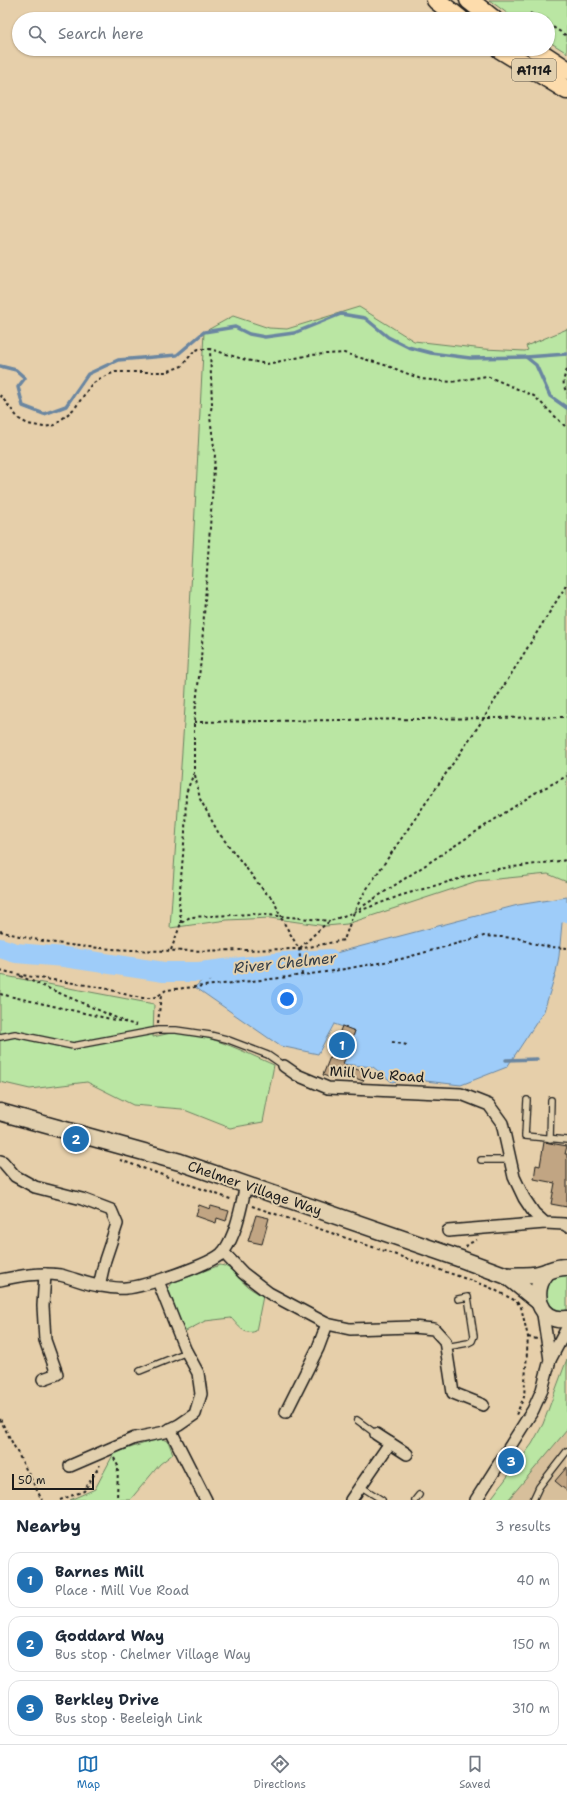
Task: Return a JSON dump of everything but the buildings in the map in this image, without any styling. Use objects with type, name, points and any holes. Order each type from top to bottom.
[{"type":"main road","points":[[436,0],[451,12]]},
{"type":"main road","points":[[468,0],[484,12]]},
{"type":"main road","name":"A1114","points":[[511,56],[567,90]]},
{"type":"main road","name":"A1114","points":[[546,56],[567,70]]},
{"type":"street","name":"Mill Vue Road","points":[[284,1066],[297,1075],[328,1088],[462,1094],[489,1105],[502,1123],[514,1177],[524,1198],[534,1213],[545,1223]]},
{"type":"street","name":"Chelmer Village Way","points":[[0,1112],[180,1162],[507,1276],[532,1275],[559,1266]]},
{"type":"street","points":[[0,1161],[3,1162],[15,1176],[35,1187],[82,1199],[111,1210],[118,1224],[105,1260],[99,1286]]},
{"type":"street","points":[[0,1280],[20,1276],[45,1274],[60,1275],[99,1286],[126,1288],[158,1281],[205,1262],[223,1252],[234,1231],[246,1185]]},
{"type":"street","points":[[448,1231],[545,1223],[564,1224],[567,1226]]},
{"type":"street","points":[[223,1252],[243,1273],[269,1293],[327,1324],[350,1328],[434,1329],[445,1341],[453,1393],[483,1405]]},
{"type":"street","name":"Chelmer Village Way","points":[[540,1305],[537,1292],[539,1284],[543,1276],[559,1266]]},
{"type":"street","points":[[43,1379],[57,1374],[45,1340],[45,1274]]},
{"type":"street","name":"Chelmer Village Way","points":[[507,1276],[540,1305],[548,1315],[567,1320]]},
{"type":"street","points":[[70,1466],[135,1438],[165,1432],[195,1414],[201,1394],[198,1373],[187,1352],[158,1281]]},
{"type":"street","points":[[540,1305],[550,1360]]},
{"type":"street","points":[[286,1412],[318,1348],[327,1324]]},
{"type":"street","points":[[476,1500],[533,1410],[542,1390],[550,1360],[567,1328]]},
{"type":"street","points":[[170,1429],[206,1500]]},
{"type":"street","points":[[376,1434],[407,1454]]},
{"type":"street","points":[[351,1500],[390,1443]]},
{"type":"lane","name":"Mill Vue Road","points":[[0,1037],[15,1034],[73,1046],[158,1030],[176,1030],[226,1039],[268,1055],[284,1066]]},
{"type":"lane","points":[[527,1100],[524,1136],[567,1140]]},
{"type":"lane","points":[[550,1139],[551,1100]]},
{"type":"lane","points":[[481,1160],[511,1160]]},
{"type":"lane","points":[[446,1347],[468,1343],[474,1336],[468,1297],[458,1299]]},
{"type":"lane","points":[[140,1371],[187,1352]]},
{"type":"lane","points":[[357,1420],[376,1434]]},
{"type":"lane","points":[[533,1500],[539,1487],[567,1451]]},
{"type":"lane","points":[[360,1486],[382,1500]]},
{"type":"path","points":[[555,28],[567,36]]},
{"type":"path","points":[[210,349],[212,404],[210,417],[215,454],[201,660],[194,722],[194,774],[200,799],[218,832],[264,891],[274,900],[280,916],[299,949],[302,975]]},
{"type":"path","points":[[0,395],[19,419],[28,424],[44,427],[55,426],[75,408],[91,385],[99,379],[115,372],[166,372],[182,366],[194,351],[210,349],[246,360],[267,364],[310,355],[344,353],[388,366],[421,379],[452,382],[487,376],[534,396],[567,428]]},
{"type":"path","points":[[567,370],[562,379],[567,393]]},
{"type":"path","points":[[0,931],[26,939],[120,951],[299,949],[344,940],[354,912],[368,887],[484,718],[567,584]]},
{"type":"path","points":[[194,722],[567,717]]},
{"type":"path","points":[[171,950],[181,923],[179,901],[186,793],[194,774]]},
{"type":"path","points":[[354,912],[536,793],[567,776]]},
{"type":"path","points":[[299,949],[330,921],[402,895],[490,870],[567,860]]},
{"type":"path","points":[[181,923],[190,917],[253,914],[330,921]]},
{"type":"path","points":[[0,970],[16,974],[104,988],[130,995],[151,998],[166,990],[302,975],[401,959],[484,936],[518,938],[531,943],[550,947],[567,948]]},
{"type":"path","points":[[16,974],[130,1024]]},
{"type":"path","points":[[0,994],[158,1030],[161,994]]},
{"type":"path","points":[[392,1042],[407,1045]]},
{"type":"path","points":[[115,1158],[242,1203],[455,1275],[489,1288],[516,1301],[523,1311],[528,1338],[524,1396],[515,1417]]},
{"type":"path","points":[[0,1419],[42,1500]]},
{"type":"path","points":[[109,1449],[118,1466],[117,1500]]},
{"type":"path","points":[[60,1500],[84,1491],[101,1465],[97,1454]]},
{"type":"shaded area","points":[[567,1430],[567,1500],[508,1500]]},
{"type":"green space","points":[[489,0],[567,0],[567,53],[555,45],[555,12],[505,12]]},
{"type":"green space","points":[[359,307],[414,341],[484,349],[525,351],[528,350],[526,346],[567,329],[567,882],[548,874],[477,881],[347,924],[326,926],[270,918],[227,920],[170,928],[185,707],[204,332],[233,316],[269,328],[287,329]]},
{"type":"green space","points":[[0,975],[154,1004],[153,1037],[171,1033],[197,1035],[224,1043],[274,1065],[263,1122],[230,1128],[182,1109],[133,1105],[87,1082],[30,1089],[0,1082]]},
{"type":"green space","points":[[220,1265],[235,1273],[247,1286],[263,1296],[256,1331],[245,1331],[231,1318],[205,1321],[184,1332],[168,1289],[172,1283]]},
{"type":"green space","points":[[561,1274],[567,1274],[567,1312],[552,1306],[546,1296],[548,1283],[553,1278]]},
{"type":"green space","points":[[567,1359],[567,1430],[508,1500],[490,1500],[532,1444],[543,1424]]},
{"type":"green space","points":[[161,1438],[168,1441],[173,1454],[160,1464],[130,1500],[70,1500],[95,1489],[114,1453]]},
{"type":"water","points":[[567,897],[567,909],[563,912],[556,972],[544,1011],[507,1067],[461,1085],[407,1079],[392,1082],[373,1067],[343,1064],[355,1031],[334,1024],[318,1054],[280,1046],[195,987],[214,970],[286,966],[307,960],[306,957],[328,955],[518,905]]},
{"type":"waterway","points":[[0,366],[16,370],[25,378],[18,387],[23,406],[44,414],[66,406],[88,374],[118,360],[177,355],[204,332],[235,327],[249,334],[265,337],[294,333],[341,314],[365,318],[388,337],[408,347],[431,353],[470,358],[526,357],[567,354]]},
{"type":"waterway","points":[[526,357],[536,365],[550,396],[567,408]]},
{"type":"waterway","name":"River Chelmer","points":[[535,915],[567,912]]},
{"type":"waterway","name":"River Chelmer","points":[[0,948],[16,953],[64,957],[164,972],[199,972],[284,962],[330,959]]},
{"type":"waterway","points":[[199,972],[209,980]]},
{"type":"waterway","points":[[506,1060],[537,1059]]},
{"type":"place","name":"Barnes Mill","points":[[342,1045]]},
{"type":"place","name":"Goddard Way","points":[[76,1139]]},
{"type":"place","name":"Berkley Drive","points":[[511,1461]]}]
